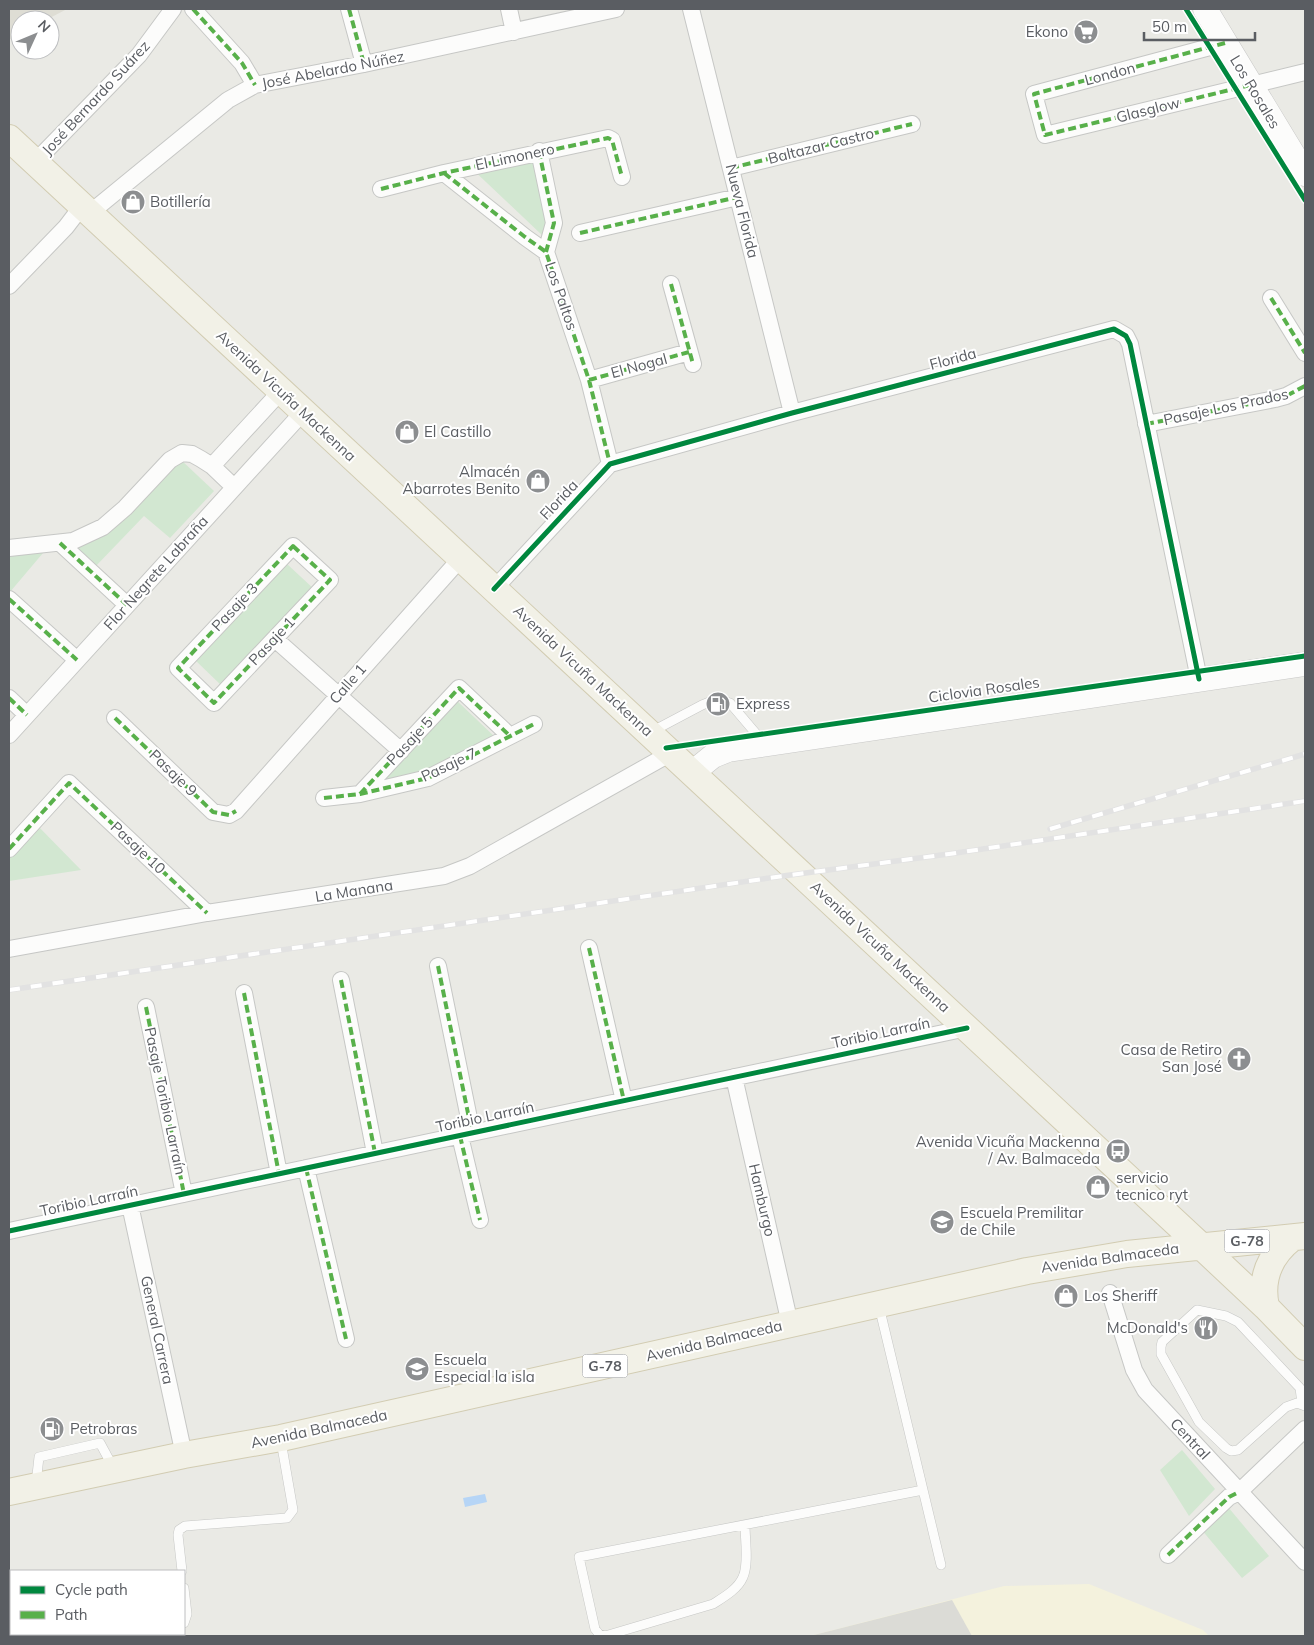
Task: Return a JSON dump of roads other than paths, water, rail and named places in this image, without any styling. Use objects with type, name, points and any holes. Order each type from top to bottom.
[{"type":"main road","name":"Avenida Vicuña Mackenna","points":[[9,138],[1201,1246],[1266,1307],[1305,1347]]},
{"type":"main road","name":"Avenida Balmaceda","points":[[9,1492],[184,1455],[281,1438],[1027,1271],[1091,1259],[1299,1237]]},
{"type":"main road","points":[[1266,1307],[1264,1289],[1266,1271],[1276,1252],[1299,1237]]},
{"type":"street","name":"José Bernardo Suárez","points":[[35,162],[139,55],[173,9]]},
{"type":"street","points":[[193,9],[242,63],[255,85]]},
{"type":"street","points":[[348,9],[364,64]]},
{"type":"street","points":[[509,9],[514,32]]},
{"type":"street","name":"José Abelardo Núñez","points":[[9,286],[66,226],[86,209],[228,100],[255,85],[364,64],[616,9]]},
{"type":"street","name":"Nueva Florida","points":[[691,9],[792,413]]},
{"type":"street","name":"Los Rosales","points":[[1205,9],[1305,174]]},
{"type":"street","name":"London","points":[[1046,135],[1034,94],[1225,43]]},
{"type":"street","name":"Glasglow","points":[[1046,135],[1305,72]]},
{"type":"street","name":"Baltazar Castro","points":[[731,168],[912,124]]},
{"type":"street","name":"El Limonero","points":[[381,189],[539,151],[608,138],[612,140],[622,177]]},
{"type":"street","points":[[539,151],[554,223],[546,252]]},
{"type":"street","name":"Los Paltos","points":[[444,173],[546,252],[589,380],[610,464]]},
{"type":"street","points":[[580,233],[738,197]]},
{"type":"street","name":"El Nogal","points":[[589,380],[691,358],[671,284]]},
{"type":"street","points":[[1271,298],[1305,353]]},
{"type":"street","name":"Florida","points":[[494,589],[610,464],[792,413],[1114,329],[1123,333],[1128,340],[1199,680]]},
{"type":"street","name":"Pasaje Los Prados","points":[[1146,424],[1276,399],[1292,394],[1305,386]]},
{"type":"street","points":[[212,466],[281,391]]},
{"type":"street","name":"Flor Negrete Labraña","points":[[9,735],[304,412]]},
{"type":"street","points":[[9,548],[73,541],[103,527],[125,508],[170,460],[182,453],[192,454],[212,466],[234,487]]},
{"type":"street","points":[[60,543],[128,604]]},
{"type":"street","name":"Pasaje 3","points":[[214,703],[178,668],[293,546],[330,580]]},
{"type":"street","name":"Calle 1","points":[[236,811],[461,558]]},
{"type":"street","name":"Pasaje 1","points":[[214,703],[330,580]]},
{"type":"street","points":[[9,599],[77,660]]},
{"type":"street","points":[[275,639],[401,750]]},
{"type":"street","points":[[692,773],[720,752],[1305,664]]},
{"type":"street","name":"Pasaje 5","points":[[360,794],[459,688],[510,736]]},
{"type":"street","points":[[9,698],[27,715]]},
{"type":"street","name":"Pasaje 9","points":[[115,718],[213,812],[229,815],[236,811]]},
{"type":"street","name":"Pasaje 7","points":[[324,798],[360,794],[428,778],[534,724]]},
{"type":"street","name":"La Manana","points":[[9,949],[208,913],[431,879],[456,872],[470,866],[671,753]]},
{"type":"street","name":"Pasaje 10","points":[[9,849],[69,783],[208,913]]},
{"type":"street","points":[[589,948],[624,1101]]},
{"type":"street","points":[[438,966],[480,1220]]},
{"type":"street","points":[[340,980],[375,1154]]},
{"type":"street","points":[[244,993],[279,1174]]},
{"type":"street","name":"Pasaje Toribio Larraín","points":[[146,1007],[184,1194]]},
{"type":"street","name":"Toribio Larraín","points":[[9,1231],[967,1028]]},
{"type":"street","name":"Hamburgo","points":[[734,1077],[790,1324]]},
{"type":"street","points":[[306,1168],[346,1339]]},
{"type":"street","name":"General Carrera","points":[[130,1206],[184,1455]]},
{"type":"street","name":"Central","points":[[1110,1293],[1132,1364],[1142,1386],[1305,1562]]},
{"type":"street","points":[[1168,1554],[1230,1497],[1239,1492],[1305,1429]]},
{"type":"lane","points":[[650,733],[717,699],[730,703],[766,745]]},
{"type":"lane","points":[[878,1304],[941,1565]]},
{"type":"lane","points":[[1197,1310],[1229,1317],[1238,1322],[1298,1384],[1305,1406],[1297,1403],[1288,1406],[1240,1449],[1236,1451],[1229,1450],[1203,1427],[1196,1418],[1164,1360],[1161,1343],[1197,1310]]},
{"type":"lane","points":[[182,1570],[178,1535],[179,1530],[184,1526],[287,1518],[291,1514],[293,1510],[281,1438]]},
{"type":"lane","points":[[745,1525],[745,1565],[743,1577],[726,1596],[714,1604],[629,1633],[604,1636],[595,1629],[579,1557],[923,1490]]},
{"type":"lane","points":[[185,1597],[187,1614],[185,1619]]},
{"type":"lane","points":[[37,1636],[57,1635]]},
{"type":"water","points":[[485,1494],[487,1502],[465,1507],[463,1498]]},
{"type":"railway","points":[[1050,829],[1305,754]]},
{"type":"railway","points":[[9,990],[1305,801]]},
{"type":"place","name":"Ekono","points":[[1086,32]]},
{"type":"place","name":"Botillería","points":[[133,202]]},
{"type":"place","name":"El Castillo","points":[[407,432]]},
{"type":"place","name":"Almacén Abarrotes Benito","points":[[538,481]]},
{"type":"place","name":"Express","points":[[718,704]]},
{"type":"place","name":"Casa de Retiro San José","points":[[1239,1059]]},
{"type":"place","name":"Avenida Vicuña Mackenna / Av. Balmaceda","points":[[1118,1151]]},
{"type":"place","name":"servicio tecnico ryt","points":[[1098,1187]]},
{"type":"place","name":"Escuela Premilitar de Chile","points":[[942,1222]]},
{"type":"place","name":"Los Sheriff","points":[[1066,1296]]},
{"type":"place","name":"McDonald's","points":[[1206,1328]]},
{"type":"place","name":"Escuela Especial la isla","points":[[417,1369]]},
{"type":"place","name":"Petrobras","points":[[52,1429]]}]
